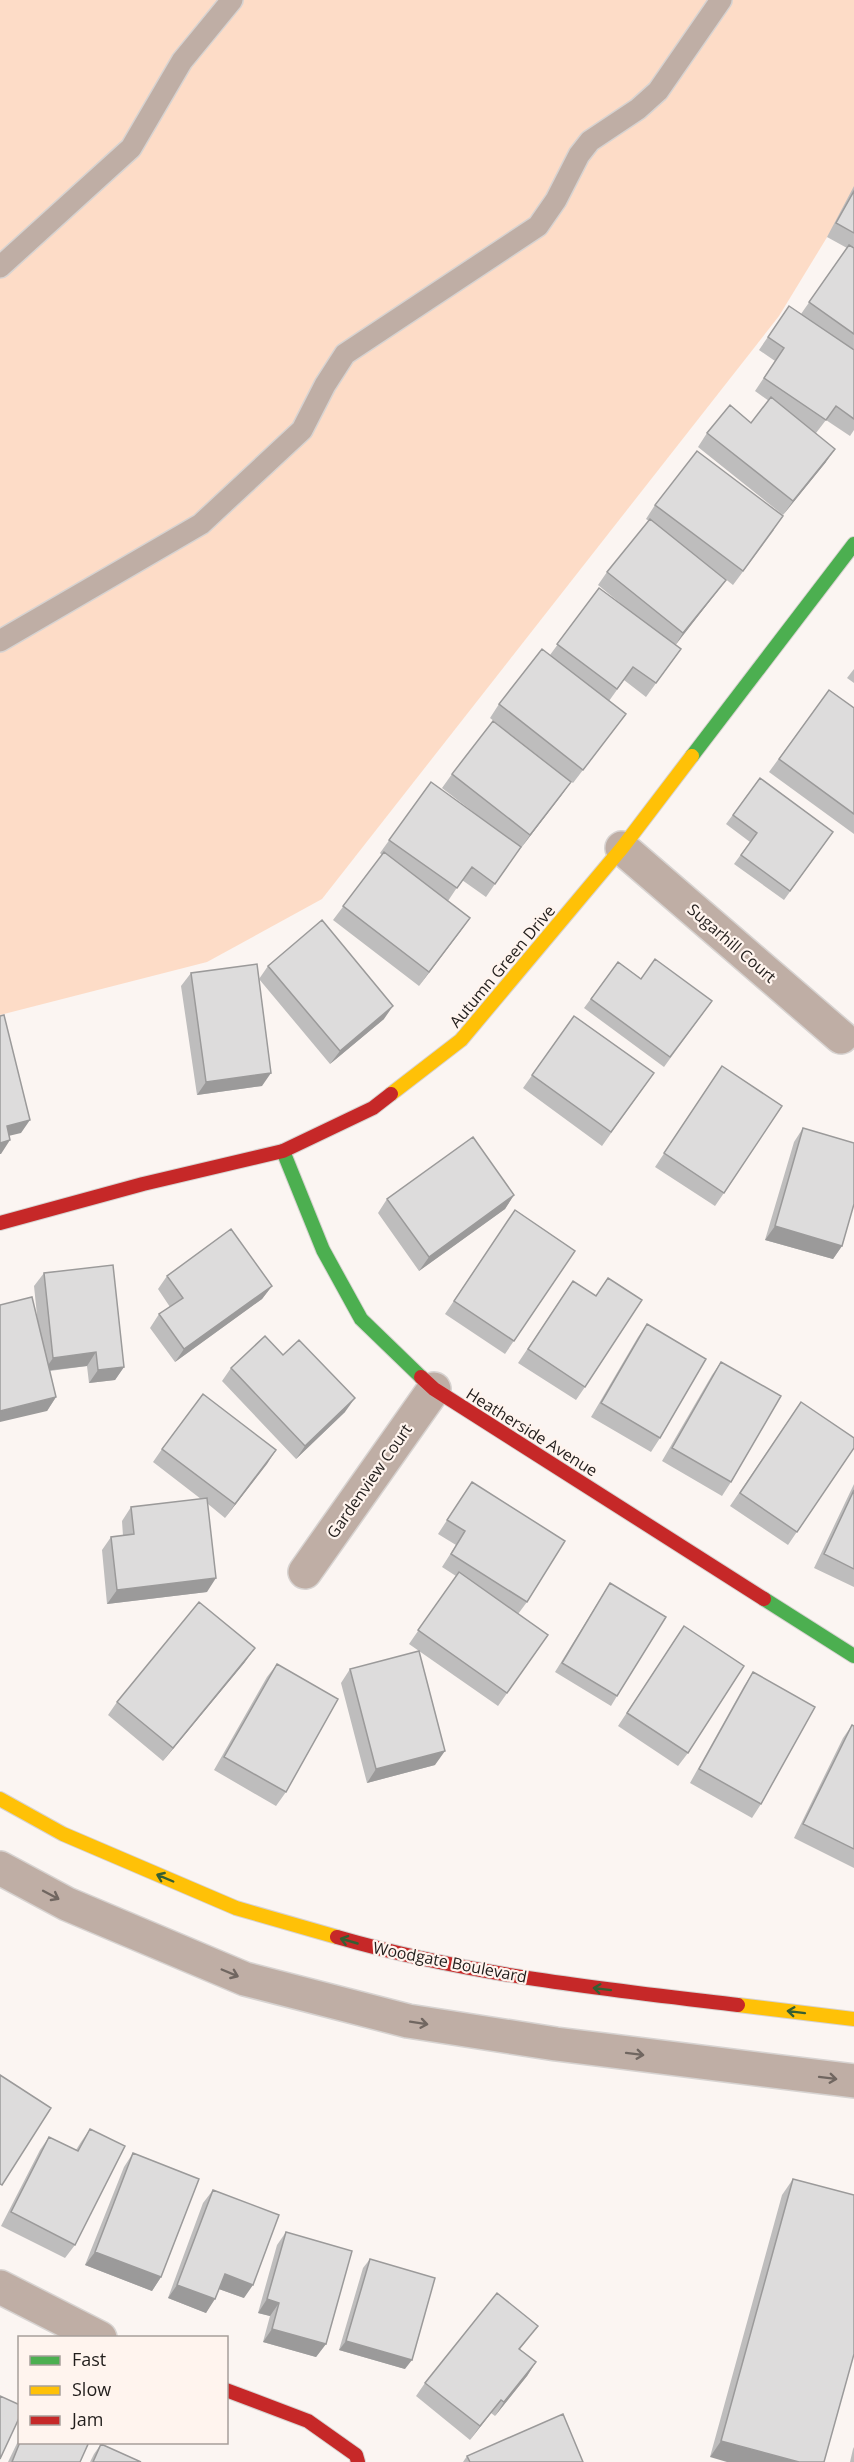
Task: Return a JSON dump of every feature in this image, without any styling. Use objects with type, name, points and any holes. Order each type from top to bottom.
[{"type":"street","name":"Autumn Green Drive","points":[[0,1223],[143,1184],[283,1151],[373,1108],[461,1040],[622,848],[854,544]]},
{"type":"street","name":"Sugarhill Court","points":[[622,848],[841,1037]]},
{"type":"street","name":"Heatherside Avenue","points":[[283,1151],[323,1250],[361,1319],[434,1389],[854,1656]]},
{"type":"street","name":"Gardenview Court","points":[[305,1572],[434,1389]]},
{"type":"street","name":"Woodgate Boulevard","points":[[0,1799],[63,1834],[236,1908],[398,1955],[573,1985],[854,2019]]},
{"type":"street","points":[[0,1868],[67,1904],[245,1979],[408,2021],[556,2044],[854,2081]]},
{"type":"street","points":[[0,2287],[98,2336]]},
{"type":"street","points":[[228,2391],[308,2421],[356,2455],[358,2462]]},
{"type":"lane","points":[[0,267],[131,148],[182,61],[232,0]]},
{"type":"lane","points":[[0,641],[201,524],[302,430],[325,384],[345,354],[538,226],[556,200],[579,155],[590,141],[639,109],[658,91],[721,0]]},
{"type":"shaded area","points":[[0,0],[854,0],[854,193],[779,316],[322,899],[207,962],[0,1015]]},
{"type":"building","points":[[854,191],[854,233],[836,223]]},
{"type":"building","points":[[849,245],[854,248],[854,334],[809,302]]},
{"type":"building","points":[[789,306],[854,350],[854,419],[836,406],[826,420],[764,378],[784,348],[768,337]]},
{"type":"building","points":[[771,397],[835,449],[793,501],[707,433],[730,405],[751,423]]},
{"type":"building","points":[[697,451],[783,516],[743,571],[655,505]]},
{"type":"building","points":[[650,519],[726,580],[683,633],[607,572]]},
{"type":"building","points":[[599,588],[681,649],[656,683],[633,667],[617,689],[557,644]]},
{"type":"building","points":[[542,649],[626,714],[583,770],[499,704]]},
{"type":"building","points":[[829,690],[854,708],[854,814],[779,759]]},
{"type":"building","points":[[493,721],[571,782],[530,835],[452,774]]},
{"type":"building","points":[[760,778],[833,832],[790,891],[741,855],[757,833],[733,815]]},
{"type":"building","points":[[431,782],[521,847],[495,884],[472,867],[457,888],[389,840]]},
{"type":"building","points":[[384,852],[470,918],[429,972],[343,906]]},
{"type":"building","points":[[322,920],[393,1006],[340,1051],[268,966]]},
{"type":"building","points":[[655,959],[712,1001],[670,1057],[591,999],[618,962],[641,979]]},
{"type":"building","points":[[257,964],[271,1073],[206,1082],[191,973]]},
{"type":"building","points":[[4,1015],[30,1120],[7,1126],[10,1140],[0,1143],[0,1016]]},
{"type":"building","points":[[574,1016],[654,1073],[611,1132],[532,1075]]},
{"type":"building","points":[[722,1066],[782,1106],[724,1193],[664,1153]]},
{"type":"building","points":[[803,1128],[854,1143],[854,1204],[842,1246],[775,1226]]},
{"type":"building","points":[[473,1137],[514,1195],[429,1257],[387,1199]]},
{"type":"building","points":[[515,1210],[575,1251],[514,1341],[454,1301]]},
{"type":"building","points":[[231,1229],[272,1286],[184,1349],[159,1314],[183,1298],[167,1276]]},
{"type":"building","points":[[113,1265],[124,1367],[98,1370],[96,1352],[53,1358],[44,1273]]},
{"type":"building","points":[[608,1278],[642,1300],[585,1387],[528,1349],[573,1281],[596,1296]]},
{"type":"building","points":[[32,1297],[56,1397],[0,1411],[0,1305]]},
{"type":"building","points":[[647,1324],[706,1359],[660,1438],[601,1403]]},
{"type":"building","points":[[265,1336],[283,1355],[299,1340],[355,1398],[305,1446],[231,1368]]},
{"type":"building","points":[[721,1362],[781,1396],[731,1482],[672,1448]]},
{"type":"building","points":[[203,1394],[276,1450],[235,1504],[162,1449]]},
{"type":"building","points":[[801,1402],[854,1438],[854,1448],[797,1532],[740,1493]]},
{"type":"building","points":[[472,1482],[565,1541],[527,1602],[451,1554],[465,1531],[447,1520]]},
{"type":"building","points":[[854,1490],[854,1569],[824,1554]]},
{"type":"building","points":[[207,1498],[216,1578],[117,1590],[111,1537],[134,1534],[131,1507]]},
{"type":"building","points":[[459,1572],[548,1635],[507,1693],[418,1630]]},
{"type":"building","points":[[610,1583],[666,1617],[617,1696],[562,1663]]},
{"type":"building","points":[[199,1602],[255,1648],[173,1748],[117,1702]]},
{"type":"building","points":[[684,1626],[744,1666],[688,1753],[627,1713]]},
{"type":"building","points":[[419,1651],[445,1751],[376,1769],[350,1669]]},
{"type":"building","points":[[277,1664],[338,1699],[286,1792],[224,1757]]},
{"type":"building","points":[[753,1672],[815,1707],[761,1804],[699,1769]]},
{"type":"building","points":[[852,1725],[854,1726],[854,1849],[803,1824]]},
{"type":"building","points":[[0,2075],[51,2108],[2,2185],[0,2184]]},
{"type":"building","points":[[90,2129],[125,2146],[75,2245],[11,2212],[49,2137],[78,2151]]},
{"type":"building","points":[[133,2153],[199,2179],[161,2277],[95,2252]]},
{"type":"building","points":[[793,2179],[854,2195],[854,2354],[824,2462],[799,2462],[721,2441]]},
{"type":"building","points":[[213,2190],[279,2215],[253,2285],[225,2274],[215,2299],[177,2285]]},
{"type":"building","points":[[286,2232],[352,2251],[326,2344],[272,2329],[279,2303],[267,2299]]},
{"type":"building","points":[[370,2259],[435,2278],[412,2360],[346,2341]]},
{"type":"building","points":[[497,2293],[538,2326],[519,2349],[536,2362],[504,2402],[501,2400],[480,2426],[425,2383]]},
{"type":"building","points":[[0,2396],[18,2404],[18,2420],[0,2459]]},
{"type":"building","points":[[563,2414],[583,2462],[470,2462],[467,2456]]},
{"type":"building","points":[[19,2444],[88,2444],[80,2462],[12,2462]]},
{"type":"building","points":[[101,2444],[141,2462],[93,2462]]},
{"type":"traffic: fast","points":[[692,756],[854,544]]},
{"type":"traffic: fast","points":[[283,1151],[323,1250],[361,1319],[421,1377]]},
{"type":"traffic: fast","points":[[764,1599],[854,1656]]},
{"type":"traffic: slow","points":[[391,1094],[461,1040],[622,848],[692,756]]},
{"type":"traffic: slow","points":[[0,1799],[63,1834],[236,1908],[337,1937]]},
{"type":"traffic: slow","points":[[738,2005],[854,2019]]},
{"type":"traffic: jam","points":[[0,1223],[143,1184],[283,1151],[373,1108],[391,1094]]},
{"type":"traffic: jam","points":[[421,1377],[434,1389],[764,1599]]},
{"type":"traffic: jam","points":[[337,1937],[486,1971],[738,2005]]},
{"type":"traffic: jam","points":[[228,2391],[308,2421],[356,2455],[358,2462]]}]
